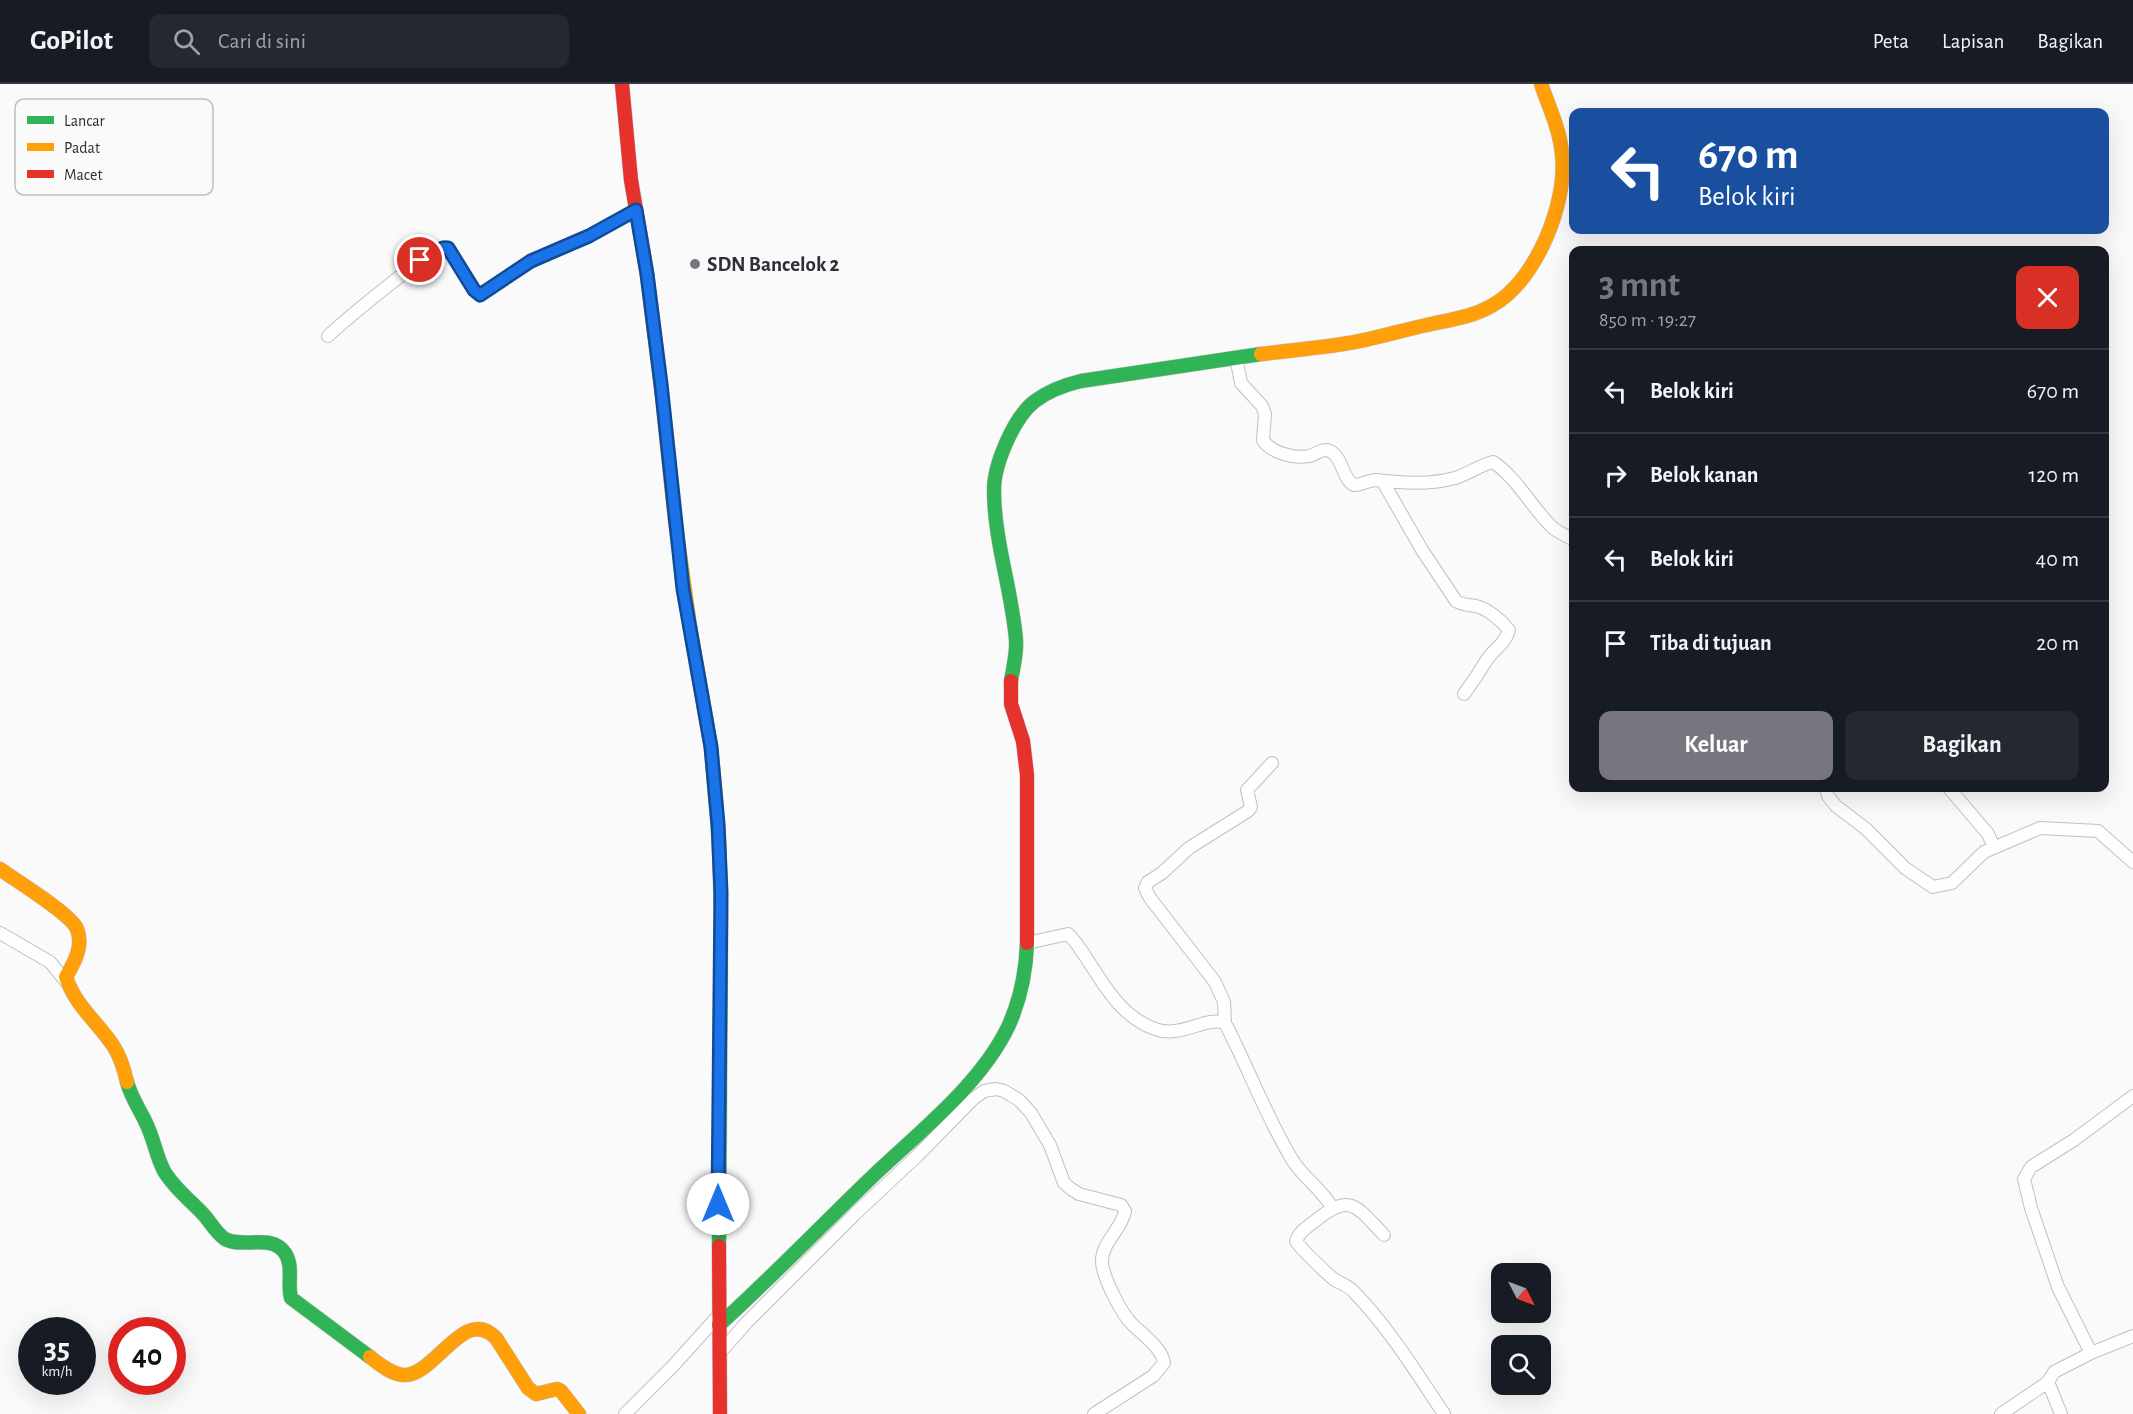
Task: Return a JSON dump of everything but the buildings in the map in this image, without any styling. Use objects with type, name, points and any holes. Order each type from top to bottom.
[{"type":"street","points":[[622,84],[630,169],[647,274],[661,384],[686,610],[711,747],[719,840],[720,1414]]},
{"type":"street","points":[[625,1414],[942,1110],[994,1050],[1017,1006],[1030,943],[1028,834],[1024,749],[1011,705],[1011,672],[1016,656],[1016,641],[998,531],[994,489],[1001,454],[1013,428],[1034,402],[1057,387],[1081,381],[1238,364],[1344,344],[1474,314],[1501,300],[1520,279],[1551,228],[1561,191],[1563,164],[1561,146],[1541,84]]},
{"type":"street","points":[[328,336],[420,260],[445,247],[451,250],[474,290],[480,295],[531,261],[589,236],[636,210]]},
{"type":"street","points":[[1238,364],[1241,383],[1262,406],[1265,414],[1263,440],[1270,448],[1286,455],[1299,456],[1308,456],[1323,450],[1329,451],[1334,454],[1350,484],[1361,485],[1374,480],[1413,483],[1455,478],[1493,462],[1525,494],[1550,526],[1569,538]]},
{"type":"street","points":[[1383,482],[1422,550],[1456,601],[1489,612],[1509,630],[1508,636],[1486,661],[1482,671],[1464,693]]},
{"type":"street","points":[[1272,763],[1247,790],[1251,805],[1248,811],[1196,842],[1162,873],[1148,882],[1145,888],[1150,898],[1215,982],[1224,1002],[1225,1023],[1266,1112],[1293,1160],[1319,1188],[1332,1207]]},
{"type":"street","points":[[1827,792],[1836,806],[1866,829],[1905,868],[1930,885],[1952,884],[1976,859],[1994,847],[2040,828],[2093,830],[2102,833],[2133,862]]},
{"type":"street","points":[[1952,792],[1988,834],[1994,847]]},
{"type":"street","points":[[0,869],[68,918],[77,929],[78,956],[66,978],[68,984],[79,1005],[118,1055],[134,1102],[147,1124],[164,1171],[220,1235],[227,1240],[269,1242],[283,1250],[289,1258],[288,1291],[291,1298],[334,1328],[367,1355],[398,1374],[405,1375],[425,1364],[472,1330],[485,1328],[492,1333],[526,1388],[536,1394],[557,1389],[579,1414]]},
{"type":"street","points":[[0,933],[50,962],[68,984]]},
{"type":"street","points":[[1030,943],[1065,934],[1071,937],[1116,1002],[1144,1024],[1158,1030],[1179,1032],[1214,1022],[1225,1023]]},
{"type":"street","points":[[720,1349],[972,1099],[984,1091],[996,1089],[1019,1100],[1031,1113],[1050,1145],[1064,1182],[1071,1189],[1079,1194],[1121,1206],[1125,1211],[1122,1222],[1107,1244],[1103,1264],[1107,1281],[1126,1317],[1160,1352],[1164,1363],[1154,1377],[1094,1414]]},
{"type":"street","points":[[2091,1353],[2058,1287],[2031,1208],[2024,1179],[2031,1167],[2074,1140],[2133,1096]]},
{"type":"street","points":[[1384,1235],[1351,1205],[1345,1204],[1332,1207],[1298,1236],[1298,1245],[1328,1274],[1350,1287],[1377,1316],[1444,1414]]},
{"type":"street","points":[[2001,1414],[2048,1382],[2054,1372],[2091,1353],[2133,1336]]},
{"type":"street","points":[[2048,1382],[2061,1414]]},
{"type":"traffic: fast","points":[[1011,681],[1016,640],[997,528],[994,490],[1001,455],[1013,429],[1027,408],[1057,388],[1081,381],[1261,354]]},
{"type":"traffic: fast","points":[[690,627],[711,747],[719,840],[721,911],[719,1246]]},
{"type":"traffic: fast","points":[[719,1325],[929,1125],[982,1069],[1008,1027],[1016,1007],[1024,975],[1027,943]]},
{"type":"traffic: fast","points":[[127,1082],[149,1129],[161,1165],[177,1188],[225,1239],[240,1243],[265,1242],[279,1247],[288,1258],[291,1298],[370,1357]]},
{"type":"traffic: slow","points":[[1261,354],[1354,342],[1461,318],[1485,309],[1509,294],[1523,278],[1546,238],[1560,194],[1563,173],[1561,145],[1541,84]]},
{"type":"traffic: slow","points":[[662,395],[675,520],[690,627]]},
{"type":"traffic: slow","points":[[0,869],[54,906],[77,929],[79,948],[66,977],[75,997],[116,1051],[127,1082]]},
{"type":"traffic: slow","points":[[370,1357],[394,1373],[403,1375],[415,1373],[461,1335],[472,1330],[484,1330],[496,1338],[528,1388],[536,1394],[557,1389],[561,1391],[579,1414]]},
{"type":"traffic: jam","points":[[622,84],[631,180],[647,274],[662,395]]},
{"type":"traffic: jam","points":[[1011,681],[1011,704],[1023,741],[1027,775],[1027,943]]},
{"type":"traffic: jam","points":[[719,1246],[720,1414]]},
{"type":"place","name":"SDN Bancelok 2","points":[[695,264]]},
{"type":"route","points":[[420,260],[445,247],[448,248],[474,290],[480,295],[531,261],[589,236],[636,210],[661,384],[683,589],[711,747],[718,824],[721,911],[718,1204]]}]
